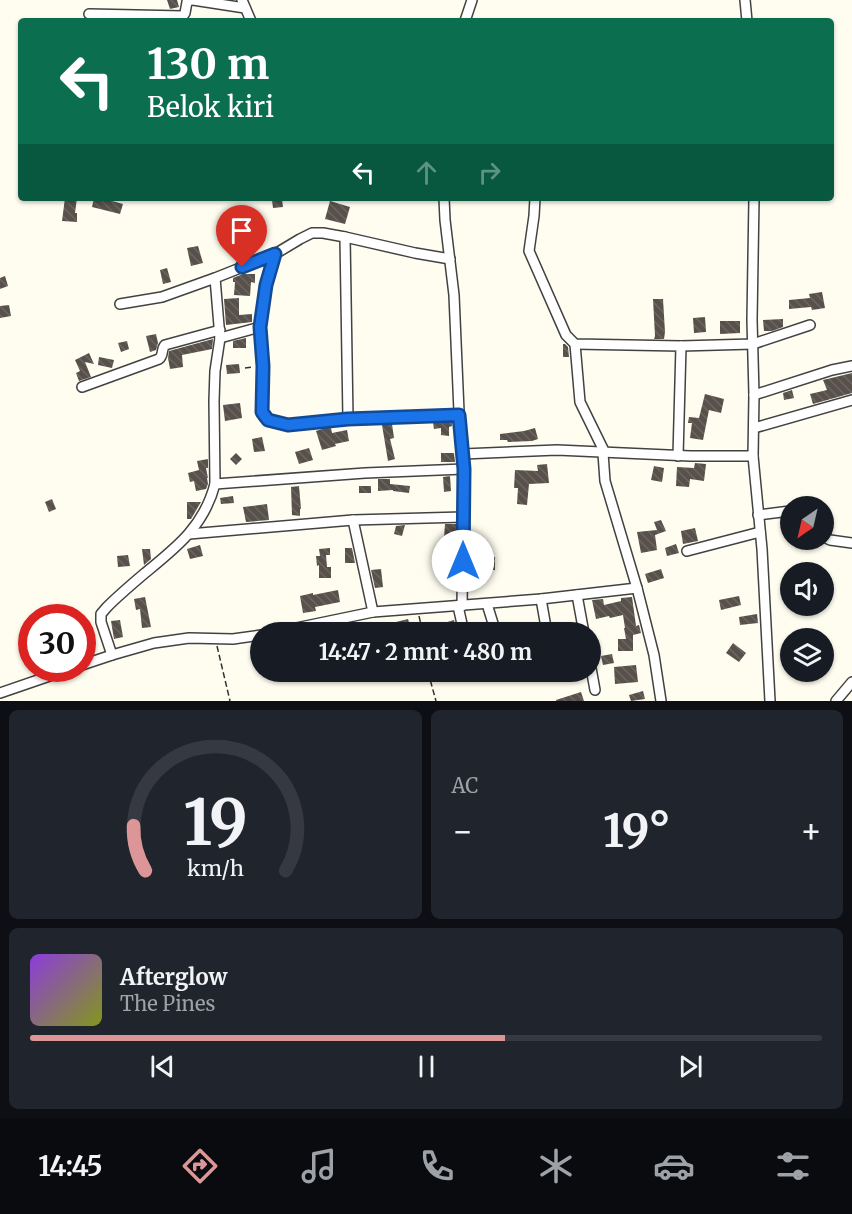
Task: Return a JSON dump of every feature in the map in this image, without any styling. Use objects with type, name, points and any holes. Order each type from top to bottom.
[{"type":"street","points":[[89,14],[183,16],[187,3],[192,0],[243,4],[250,18]]},
{"type":"street","points":[[466,18],[472,0]]},
{"type":"street","points":[[745,0],[747,18]]},
{"type":"street","points":[[444,201],[454,295],[459,415],[464,469],[460,606],[462,622]]},
{"type":"street","points":[[534,201],[529,251],[566,335],[575,344],[580,402],[604,453],[605,481],[637,588],[654,655],[662,701]]},
{"type":"street","points":[[754,201],[753,456],[762,549],[770,701]]},
{"type":"street","points":[[120,304],[162,297],[215,278],[275,254],[312,233],[345,237],[450,259]]},
{"type":"street","points":[[345,237],[348,419]]},
{"type":"street","points":[[275,254],[266,285],[260,327],[264,417],[275,423],[288,425],[348,419],[459,415]]},
{"type":"street","points":[[112,655],[101,622],[101,614],[189,534],[203,515],[215,484],[215,371],[220,334],[215,278]]},
{"type":"street","points":[[575,344],[681,346],[753,344],[810,325]]},
{"type":"street","points":[[82,387],[159,359],[165,345],[260,327]]},
{"type":"street","points":[[678,456],[681,346]]},
{"type":"street","points":[[754,395],[822,373],[852,366]]},
{"type":"street","points":[[754,428],[852,400]]},
{"type":"street","points":[[463,454],[557,450],[678,456],[753,456]]},
{"type":"street","points":[[215,484],[354,473],[464,469]]},
{"type":"street","points":[[758,515],[780,512]]},
{"type":"street","points":[[189,534],[352,519],[463,517]]},
{"type":"street","points":[[352,519],[373,612]]},
{"type":"street","points":[[687,551],[760,532]]},
{"type":"street","points":[[834,541],[852,543]]},
{"type":"street","points":[[325,622],[373,612],[487,604],[637,588]]},
{"type":"street","points":[[577,595],[582,622]]},
{"type":"street","points":[[541,599],[545,622]]},
{"type":"street","points":[[487,604],[493,622]]},
{"type":"street","points":[[96,660],[154,644],[189,638],[250,638]]},
{"type":"street","points":[[0,693],[32,682]]},
{"type":"street","points":[[594,682],[595,690]]},
{"type":"street","points":[[836,701],[852,682]]},
{"type":"path","points":[[417,609],[420,622]]},
{"type":"path","points":[[215,639],[230,701]]},
{"type":"path","points":[[431,682],[436,701]]},
{"type":"building","points":[[167,0],[177,0],[179,7],[170,9]]},
{"type":"building","points":[[65,201],[77,201],[75,213],[77,213],[77,222],[62,221]]},
{"type":"building","points":[[93,201],[112,201],[123,204],[120,214],[92,207]]},
{"type":"building","points":[[272,201],[282,201],[283,207],[273,208]]},
{"type":"building","points":[[330,201],[350,207],[345,224],[325,219]]},
{"type":"building","points":[[198,246],[203,263],[191,266],[187,248]]},
{"type":"building","points":[[167,268],[171,282],[163,284],[160,270]]},
{"type":"building","points":[[243,274],[255,274],[255,283],[251,282],[250,296],[234,295],[233,278]]},
{"type":"building","points":[[5,276],[8,286],[0,289],[0,278]]},
{"type":"building","points":[[822,292],[825,308],[789,309],[789,300],[810,298],[809,294]]},
{"type":"building","points":[[239,298],[239,315],[252,314],[252,322],[226,325],[224,299]]},
{"type":"building","points":[[653,299],[663,299],[664,339],[654,339]]},
{"type":"building","points":[[9,305],[11,316],[0,318],[0,306]]},
{"type":"building","points":[[705,317],[706,332],[694,333],[693,318]]},
{"type":"building","points":[[783,319],[783,327],[764,331],[763,320]]},
{"type":"building","points":[[720,321],[740,321],[740,333],[720,334]]},
{"type":"building","points":[[156,334],[158,343],[156,350],[150,352],[146,336]]},
{"type":"building","points":[[246,338],[246,348],[233,348],[233,341]]},
{"type":"building","points":[[213,339],[212,349],[182,355],[183,367],[170,369],[169,351]]},
{"type":"building","points":[[127,341],[129,349],[121,352],[118,343]]},
{"type":"building","points":[[563,344],[568,347],[569,357],[563,357]]},
{"type":"building","points":[[89,353],[94,364],[85,362],[91,377],[79,381],[76,373],[80,371],[75,360]]},
{"type":"building","points":[[99,357],[114,360],[112,368],[98,365]]},
{"type":"building","points":[[239,364],[240,373],[227,374],[226,365]]},
{"type":"building","points":[[852,373],[852,393],[813,404],[810,394],[827,390],[823,380]]},
{"type":"building","points":[[792,390],[794,398],[784,400],[783,393]]},
{"type":"building","points":[[705,394],[724,399],[721,413],[709,410],[703,440],[690,438],[692,423],[688,423],[689,417],[699,418]]},
{"type":"building","points":[[240,403],[242,418],[225,421],[223,405]]},
{"type":"building","points":[[452,422],[452,426],[449,427],[449,436],[441,435],[441,428],[434,429],[433,423]]},
{"type":"building","points":[[392,424],[394,438],[390,439],[395,459],[388,461],[382,425]]},
{"type":"building","points":[[331,428],[332,433],[347,430],[349,441],[322,450],[316,431]]},
{"type":"building","points":[[535,428],[538,439],[508,442],[500,440],[500,434]]},
{"type":"building","points":[[262,437],[265,451],[254,452],[252,439]]},
{"type":"building","points":[[309,448],[313,460],[299,464],[295,452]]},
{"type":"building","points":[[236,453],[242,459],[236,465],[230,459]]},
{"type":"building","points":[[441,453],[454,453],[455,462],[441,462]]},
{"type":"building","points":[[208,459],[208,468],[206,468],[208,484],[206,489],[196,491],[194,481],[190,482],[188,473],[199,470],[197,461]]},
{"type":"building","points":[[695,463],[706,464],[704,481],[690,479],[689,487],[676,486],[677,467],[694,468]]},
{"type":"building","points":[[547,464],[549,483],[529,484],[527,505],[517,504],[518,488],[514,488],[515,470],[538,471],[537,465]]},
{"type":"building","points":[[654,466],[664,468],[662,482],[651,480]]},
{"type":"building","points":[[450,476],[451,491],[444,492],[443,477]]},
{"type":"building","points":[[378,479],[390,479],[390,484],[410,486],[409,493],[393,490],[378,491]]},
{"type":"building","points":[[299,486],[300,516],[292,515],[291,487]]},
{"type":"building","points":[[359,486],[371,486],[371,493],[359,493]]},
{"type":"building","points":[[233,496],[234,503],[221,504],[220,498]]},
{"type":"building","points":[[52,499],[56,509],[49,512],[45,502]]},
{"type":"building","points":[[187,502],[201,502],[191,519],[187,519]]},
{"type":"building","points":[[267,504],[269,520],[246,522],[243,507]]},
{"type":"building","points":[[661,520],[666,531],[655,535],[657,550],[641,553],[637,532],[657,530],[654,522]]},
{"type":"building","points":[[445,524],[456,524],[456,538],[444,538]]},
{"type":"building","points":[[405,525],[402,536],[394,534],[396,526]]},
{"type":"building","points":[[695,528],[698,541],[683,544],[681,531]]},
{"type":"building","points":[[676,544],[679,553],[667,556],[665,548]]},
{"type":"building","points":[[200,545],[203,556],[190,559],[187,549]]},
{"type":"building","points":[[330,548],[330,555],[326,555],[327,567],[331,567],[331,578],[319,578],[316,556],[320,556],[319,549]]},
{"type":"building","points":[[345,548],[352,548],[355,563],[345,563]]},
{"type":"building","points":[[142,549],[150,549],[151,559],[144,565]]},
{"type":"building","points":[[128,555],[130,566],[118,567],[117,556]]},
{"type":"building","points":[[471,557],[495,557],[495,570],[471,570]]},
{"type":"building","points":[[381,569],[383,587],[375,588],[371,570]]},
{"type":"building","points":[[661,569],[664,578],[648,583],[645,574]]},
{"type":"building","points":[[338,590],[340,602],[315,607],[316,611],[303,613],[300,596]]},
{"type":"building","points":[[739,596],[741,605],[721,610],[719,600]]},
{"type":"building","points":[[145,597],[151,627],[142,628],[140,609],[136,610],[134,599]]},
{"type":"building","points":[[632,597],[636,626],[639,625],[641,633],[633,635],[633,651],[618,651],[618,639],[626,639],[623,615],[596,619],[592,600],[603,599],[604,605],[621,601],[621,598]]},
{"type":"building","points":[[757,614],[758,623],[740,625],[739,617]]},
{"type":"building","points":[[120,620],[123,637],[114,639],[111,621]]},
{"type":"building","points":[[733,643],[746,653],[739,662],[726,653]]},
{"type":"building","points":[[612,654],[614,663],[603,665],[601,656]]},
{"type":"building","points":[[636,665],[638,682],[615,684],[614,667]]},
{"type":"building","points":[[643,691],[645,699],[631,701],[629,695]]},
{"type":"building","points":[[581,692],[584,701],[556,701],[556,700]]},
{"type":"route","points":[[242,267],[275,254],[269,270],[260,327],[263,366],[262,412],[268,420],[288,425],[348,419],[459,415],[464,469],[463,561]]}]
